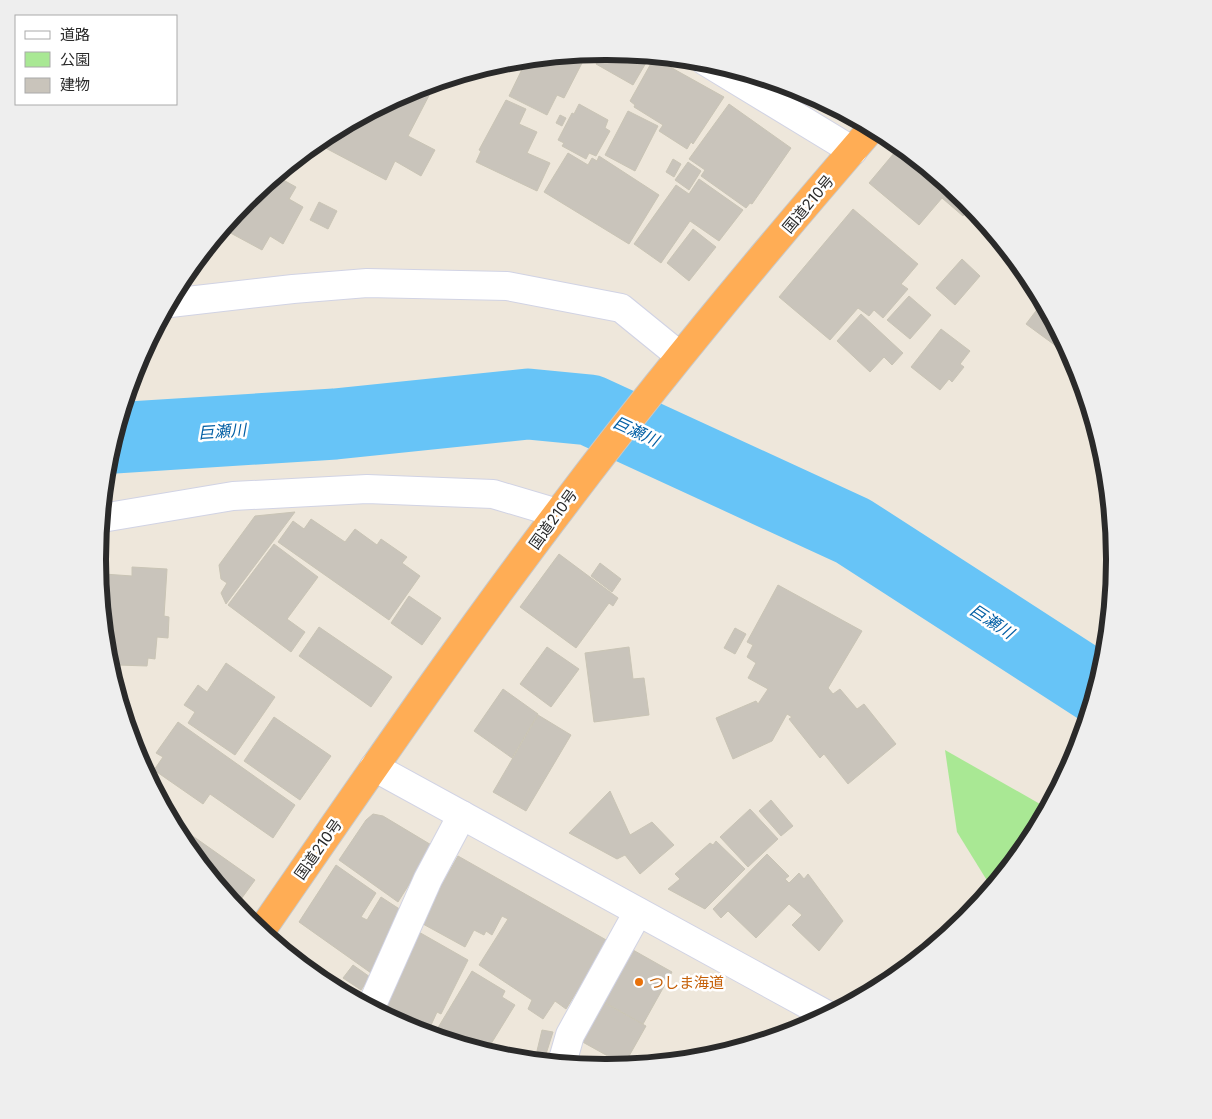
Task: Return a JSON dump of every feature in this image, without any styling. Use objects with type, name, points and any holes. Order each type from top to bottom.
[{"type":"highway","name":"国道210号","points":[[265,924],[374,767],[564,504],[680,356],[867,134]]},
{"type":"street","points":[[729,76],[853,151]]},
{"type":"street","points":[[178,302],[293,288],[367,283],[507,286],[621,308],[680,356]]},
{"type":"street","points":[[109,517],[233,496],[367,489],[493,494],[564,504]]},
{"type":"street","points":[[374,767],[819,1011]]},
{"type":"street","points":[[374,1001],[428,879],[462,815]]},
{"type":"street","points":[[564,1057],[570,1035],[638,912]]},
{"type":"green space","points":[[945,750],[1041,805],[1021,837],[988,882],[957,832]]},
{"type":"building","points":[[598,60],[647,62],[633,85],[596,64]]},
{"type":"building","points":[[573,61],[582,63],[564,98],[557,95],[547,115],[509,96],[523,67]]},
{"type":"building","points":[[652,62],[664,63],[724,97],[693,144],[691,142],[687,149],[659,131],[663,125],[634,107],[635,105],[630,101]]},
{"type":"building","points":[[431,92],[408,136],[435,150],[421,176],[395,161],[386,180],[324,147],[385,112]]},
{"type":"building","points":[[506,100],[526,109],[519,124],[537,132],[527,153],[550,163],[537,191],[476,162],[481,151],[479,150]]},
{"type":"building","points":[[579,104],[608,120],[605,128],[610,131],[596,156],[589,153],[586,159],[562,146],[564,143],[558,140],[572,113],[574,114]]},
{"type":"building","points":[[729,104],[791,148],[752,204],[750,203],[746,208],[701,176],[705,170],[689,159]]},
{"type":"building","points":[[628,111],[658,126],[635,171],[605,155]]},
{"type":"building","points":[[560,115],[566,118],[562,126],[556,123]]},
{"type":"building","points":[[895,152],[935,184],[966,213],[963,216],[942,198],[919,225],[869,183]]},
{"type":"building","points":[[568,153],[588,165],[592,158],[597,161],[599,156],[659,195],[629,244],[544,192]]},
{"type":"building","points":[[673,159],[681,164],[674,177],[666,172]]},
{"type":"building","points":[[688,162],[701,171],[689,190],[675,180]]},
{"type":"building","points":[[282,179],[296,187],[289,199],[303,207],[283,244],[270,236],[262,250],[228,232]]},
{"type":"building","points":[[699,179],[743,210],[719,241],[690,221],[661,263],[634,244],[676,185],[689,194]]},
{"type":"building","points":[[319,202],[337,211],[328,229],[310,220]]},
{"type":"building","points":[[853,209],[918,264],[901,284],[908,289],[883,318],[874,310],[869,316],[858,308],[830,340],[779,297]]},
{"type":"building","points":[[693,229],[716,247],[689,281],[667,263]]},
{"type":"building","points":[[962,259],[980,276],[955,305],[936,288]]},
{"type":"building","points":[[909,296],[931,315],[910,339],[887,320]]},
{"type":"building","points":[[1038,308],[1057,345],[1056,346],[1026,324]]},
{"type":"building","points":[[861,314],[903,353],[892,365],[884,357],[870,372],[837,341]]},
{"type":"building","points":[[941,329],[970,351],[960,364],[964,367],[952,382],[949,379],[940,390],[911,367]]},
{"type":"building","points":[[295,512],[226,604],[221,593],[227,583],[221,579],[219,565],[255,516]]},
{"type":"building","points":[[311,519],[345,542],[355,529],[377,545],[381,539],[407,557],[402,563],[420,576],[389,620],[278,542],[293,521],[304,529]]},
{"type":"building","points":[[274,544],[318,577],[287,619],[305,632],[291,652],[228,605]]},
{"type":"building","points":[[559,554],[618,598],[613,606],[609,603],[576,648],[520,607]]},
{"type":"building","points":[[600,563],[621,579],[612,592],[591,576]]},
{"type":"building","points":[[132,567],[167,569],[164,616],[169,617],[168,638],[157,637],[155,659],[148,658],[147,666],[118,665],[118,657],[116,657],[107,574],[132,576]]},
{"type":"building","points":[[778,585],[862,631],[828,688],[833,694],[840,689],[857,709],[864,704],[896,744],[848,784],[824,754],[820,758],[789,719],[792,717],[787,714],[772,741],[733,759],[716,718],[756,701],[758,704],[768,689],[748,678],[756,663],[747,657],[753,645],[747,642]]},
{"type":"building","points":[[409,596],[441,618],[422,645],[391,623]]},
{"type":"building","points":[[319,627],[392,677],[371,707],[299,656]]},
{"type":"building","points":[[735,628],[746,634],[735,654],[724,648]]},
{"type":"building","points":[[547,647],[579,669],[551,707],[520,684]]},
{"type":"building","points":[[629,647],[633,679],[644,678],[649,715],[594,722],[585,653]]},
{"type":"building","points":[[226,663],[275,697],[235,755],[188,723],[195,712],[184,705],[198,685],[207,692]]},
{"type":"building","points":[[503,689],[538,714],[512,758],[474,731]]},
{"type":"building","points":[[538,715],[571,735],[526,811],[493,792]]},
{"type":"building","points":[[274,717],[331,756],[300,800],[244,761]]},
{"type":"building","points":[[178,722],[295,805],[273,838],[210,794],[203,804],[154,770],[163,757],[156,753]]},
{"type":"building","points":[[610,791],[630,835],[652,822],[674,845],[640,874],[625,855],[617,859],[569,833]]},
{"type":"building","points":[[771,800],[793,826],[781,836],[759,811]]},
{"type":"building","points":[[750,809],[778,839],[748,867],[720,837]]},
{"type":"building","points":[[373,814],[383,816],[433,846],[398,902],[339,860],[366,820]]},
{"type":"building","points":[[188,833],[255,880],[240,900],[210,864]]},
{"type":"building","points":[[716,841],[745,869],[705,909],[668,889],[680,879],[675,874],[710,843],[713,845]]},
{"type":"building","points":[[767,854],[789,876],[785,879],[789,883],[799,873],[804,879],[808,874],[843,921],[819,951],[792,925],[802,915],[789,904],[756,938],[728,911],[721,918],[713,909]]},
{"type":"building","points":[[458,856],[608,941],[566,1009],[555,1001],[543,1019],[528,1009],[532,1000],[479,965],[508,919],[502,916],[492,935],[486,931],[484,935],[474,930],[465,947],[423,924],[421,930],[417,928]]},
{"type":"building","points":[[336,865],[376,893],[361,917],[367,920],[381,897],[401,910],[371,973],[299,922]]},
{"type":"building","points":[[417,931],[468,960],[441,1014],[437,1012],[430,1027],[380,1004]]},
{"type":"building","points":[[633,950],[672,972],[643,1024],[604,1002]]},
{"type":"building","points":[[353,965],[370,977],[361,990],[343,978]]},
{"type":"building","points":[[472,971],[505,991],[502,997],[515,1005],[490,1045],[437,1029]]},
{"type":"building","points":[[601,1001],[646,1026],[628,1058],[613,1059],[579,1040]]},
{"type":"building","points":[[542,1030],[553,1032],[546,1054],[537,1051]]},
{"type":"waterway","name":"巨瀬川","points":[[122,437],[335,424],[528,404],[590,410],[853,531],[1089,684]]},
{"type":"place","name":"つしま海道","points":[[639,982]]}]
